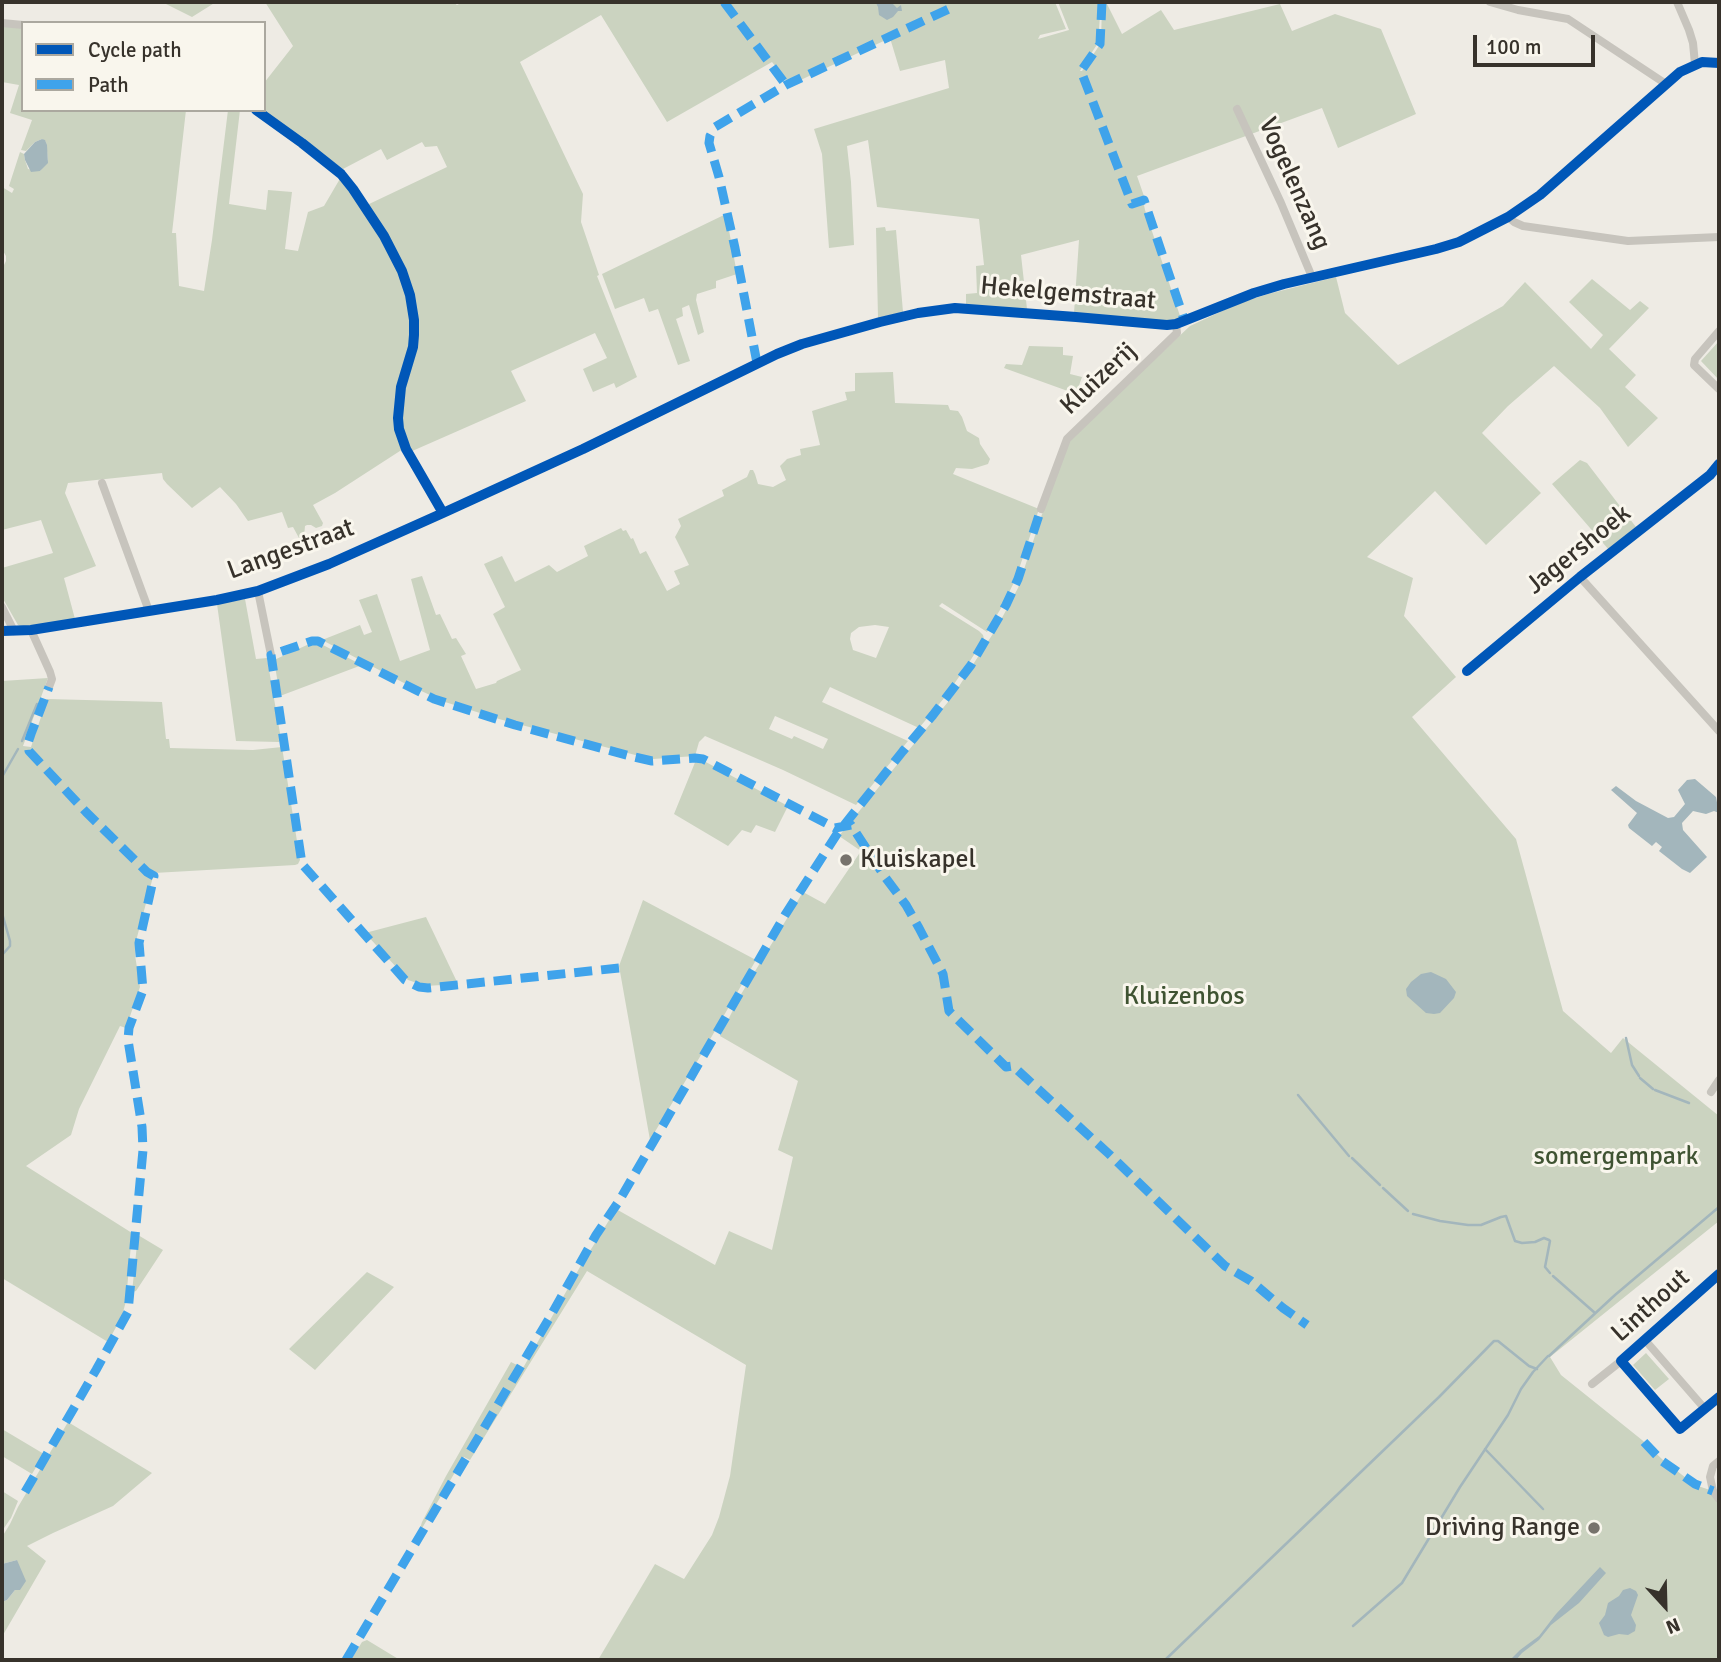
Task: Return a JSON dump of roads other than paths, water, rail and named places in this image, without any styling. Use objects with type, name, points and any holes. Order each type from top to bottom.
[{"type":"street","points":[[1490,2],[1568,19],[1665,84]]},
{"type":"street","points":[[1676,2],[1693,43],[1695,64],[1719,63]]},
{"type":"street","points":[[2,23],[21,25]]},
{"type":"street","name":"Hekelgemstraat","points":[[579,451],[777,354],[802,344],[880,322],[955,308],[1177,324],[1254,293],[1459,242],[1508,217],[1539,195],[1665,84],[1695,64]]},
{"type":"street","name":"Vogelenzang","points":[[1237,108],[1312,277]]},
{"type":"street","points":[[259,112],[341,174],[384,236],[402,271],[410,295],[414,335],[401,387],[399,429],[406,449],[443,513]]},
{"type":"street","points":[[1508,217],[1523,226],[1628,241],[1719,237]]},
{"type":"street","name":"Kluizerij","points":[[1041,509],[1067,439],[1177,333],[1177,324]]},
{"type":"street","points":[[1719,331],[1695,359],[1694,365],[1719,389]]},
{"type":"street","name":"Langestraat","points":[[2,631],[31,630],[258,591],[329,564],[579,451]]},
{"type":"street","name":"Jagershoek","points":[[1468,671],[1580,577],[1710,475],[1719,464]]},
{"type":"street","points":[[102,483],[149,611]]},
{"type":"street","points":[[1580,577],[1719,731]]},
{"type":"street","points":[[258,591],[271,655]]},
{"type":"street","points":[[2,607],[14,631]]},
{"type":"street","points":[[31,630],[50,672],[52,679],[49,687]]},
{"type":"street","points":[[1711,1092],[1719,1080]]},
{"type":"street","name":"Linthout","points":[[1719,1274],[1621,1361],[1680,1429],[1719,1397]]},
{"type":"street","name":"Linthout","points":[[1645,1340],[1705,1409]]},
{"type":"street","points":[[1592,1384],[1621,1361]]},
{"type":"street","points":[[1719,1461],[1713,1466],[1710,1477],[1713,1491],[1719,1499]]},
{"type":"waterway","points":[[22,741],[37,704]]},
{"type":"waterway","points":[[2,777],[18,749]]},
{"type":"waterway","points":[[2,913],[10,941],[10,946],[2,955]]},
{"type":"waterway","points":[[1626,1038],[1632,1065],[1639,1076]]},
{"type":"waterway","points":[[1640,1078],[1653,1089]]},
{"type":"waterway","points":[[1655,1090],[1689,1103]]},
{"type":"waterway","points":[[1298,1095],[1349,1156]]},
{"type":"waterway","points":[[1352,1158],[1380,1185]]},
{"type":"waterway","points":[[1383,1188],[1408,1211]]},
{"type":"waterway","points":[[1549,1356],[1615,1295],[1719,1207]]},
{"type":"waterway","points":[[1413,1214],[1468,1225],[1481,1225],[1506,1216],[1515,1241],[1535,1242],[1544,1238],[1550,1241],[1545,1267],[1550,1273]]},
{"type":"waterway","points":[[1553,1276],[1595,1313]]},
{"type":"waterway","points":[[1165,1660],[1494,1341],[1498,1341],[1529,1366],[1537,1369]]},
{"type":"waterway","points":[[1353,1626],[1402,1583],[1460,1487],[1508,1415],[1521,1389],[1548,1356]]},
{"type":"waterway","points":[[1485,1449],[1543,1509]]},
{"type":"place","name":"Kluiskapel","points":[[846,860]]},
{"type":"place","name":"Driving Range","points":[[1594,1528]]},
{"type":"park label","name":"Kluizenbos","points":[[1184,997]]},
{"type":"park label","name":"somergempark","points":[[1616,1157]]}]
